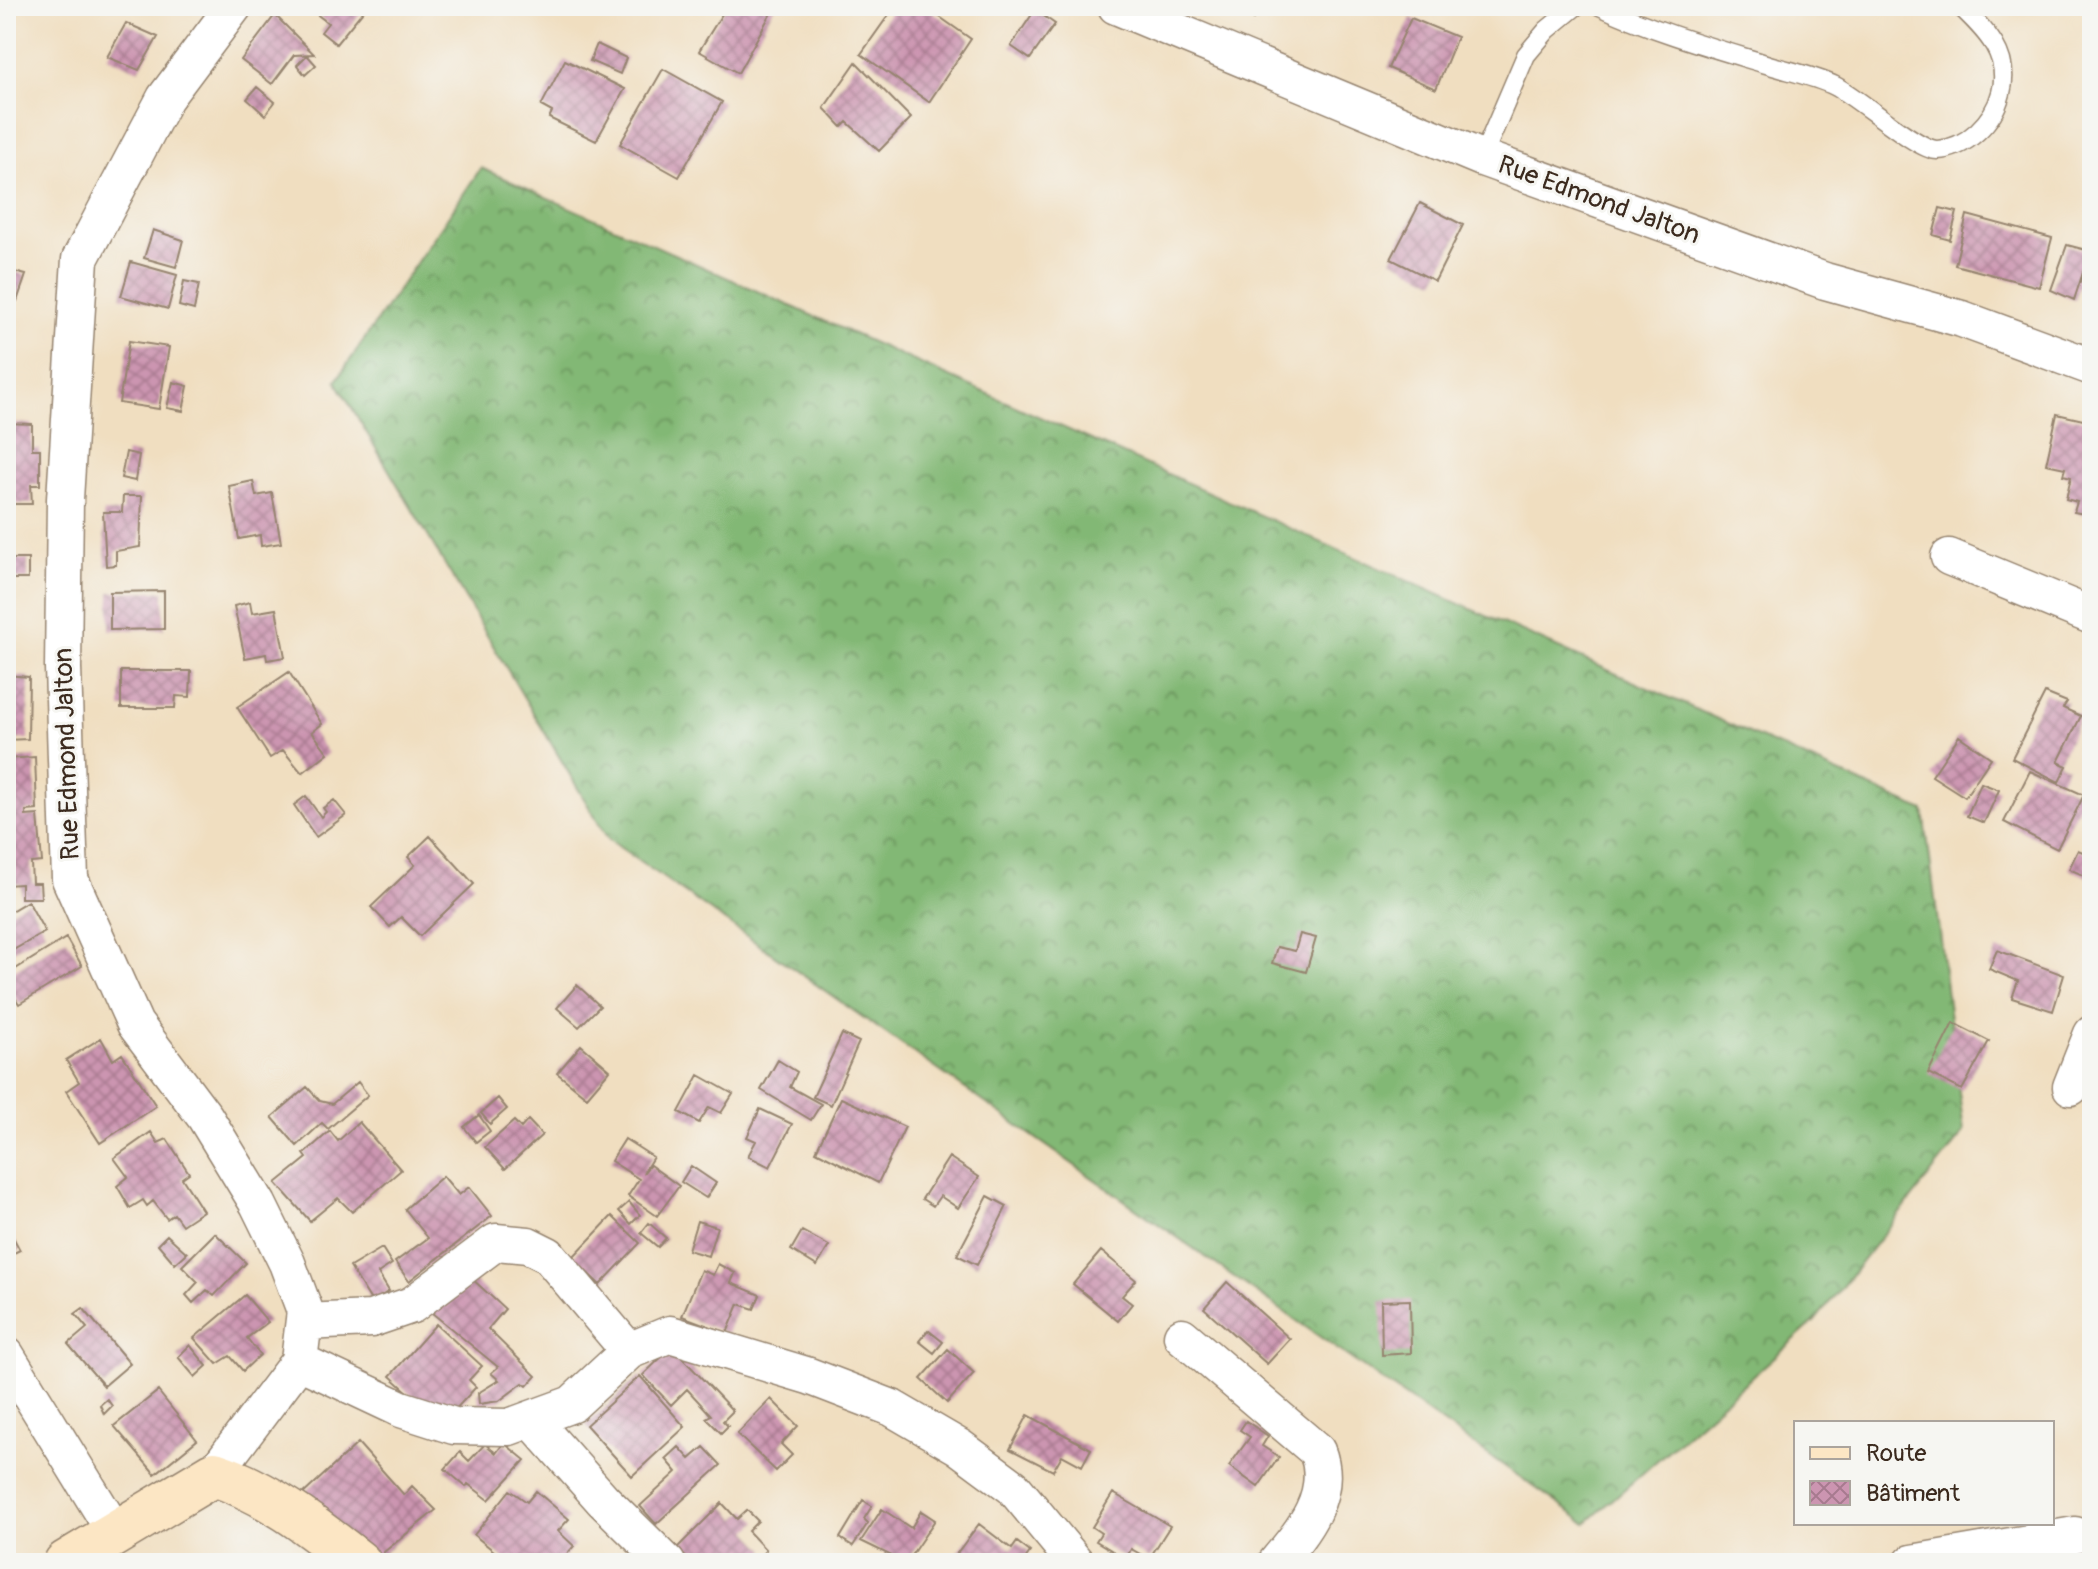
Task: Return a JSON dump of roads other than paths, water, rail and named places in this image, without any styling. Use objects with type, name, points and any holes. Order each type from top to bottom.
[{"type":"street","name":"Rue Edmond Jalton","points":[[66,1563],[214,1474],[299,1361],[304,1322],[305,1311],[287,1263],[258,1204],[205,1117],[135,1024],[70,879],[63,668],[65,499],[80,259],[165,98],[234,6]]},
{"type":"street","name":"Rue Edmond Jalton","points":[[1116,6],[1482,158],[1825,281],[1962,319],[2092,367]]},
{"type":"street","points":[[1949,557],[2092,616]]},
{"type":"street","points":[[2071,1087],[2092,1034]]},
{"type":"street","points":[[304,1322],[371,1319],[412,1305],[496,1242],[528,1245],[548,1255],[629,1351]]},
{"type":"street","points":[[299,1361],[401,1409],[454,1426],[509,1427],[572,1404],[629,1351],[670,1334],[809,1376],[892,1408],[959,1447],[1013,1487],[1076,1563]]},
{"type":"street","points":[[1182,1336],[1317,1451],[1325,1471],[1322,1493],[1297,1538],[1276,1563]]},
{"type":"street","points":[[6,1355],[116,1534]]},
{"type":"street","points":[[531,1419],[603,1500],[667,1563]]},
{"type":"street","points":[[214,1474],[247,1485],[311,1525],[359,1563]]},
{"type":"street","points":[[1912,1563],[2075,1535]]},
{"type":"lane","points":[[1482,158],[1504,99],[1526,55],[1547,30],[1576,6]]},
{"type":"lane","points":[[1600,6],[1696,43],[1832,84],[1933,150],[1948,149],[1981,128],[2001,93],[2003,64],[2000,51],[1960,6]]}]
